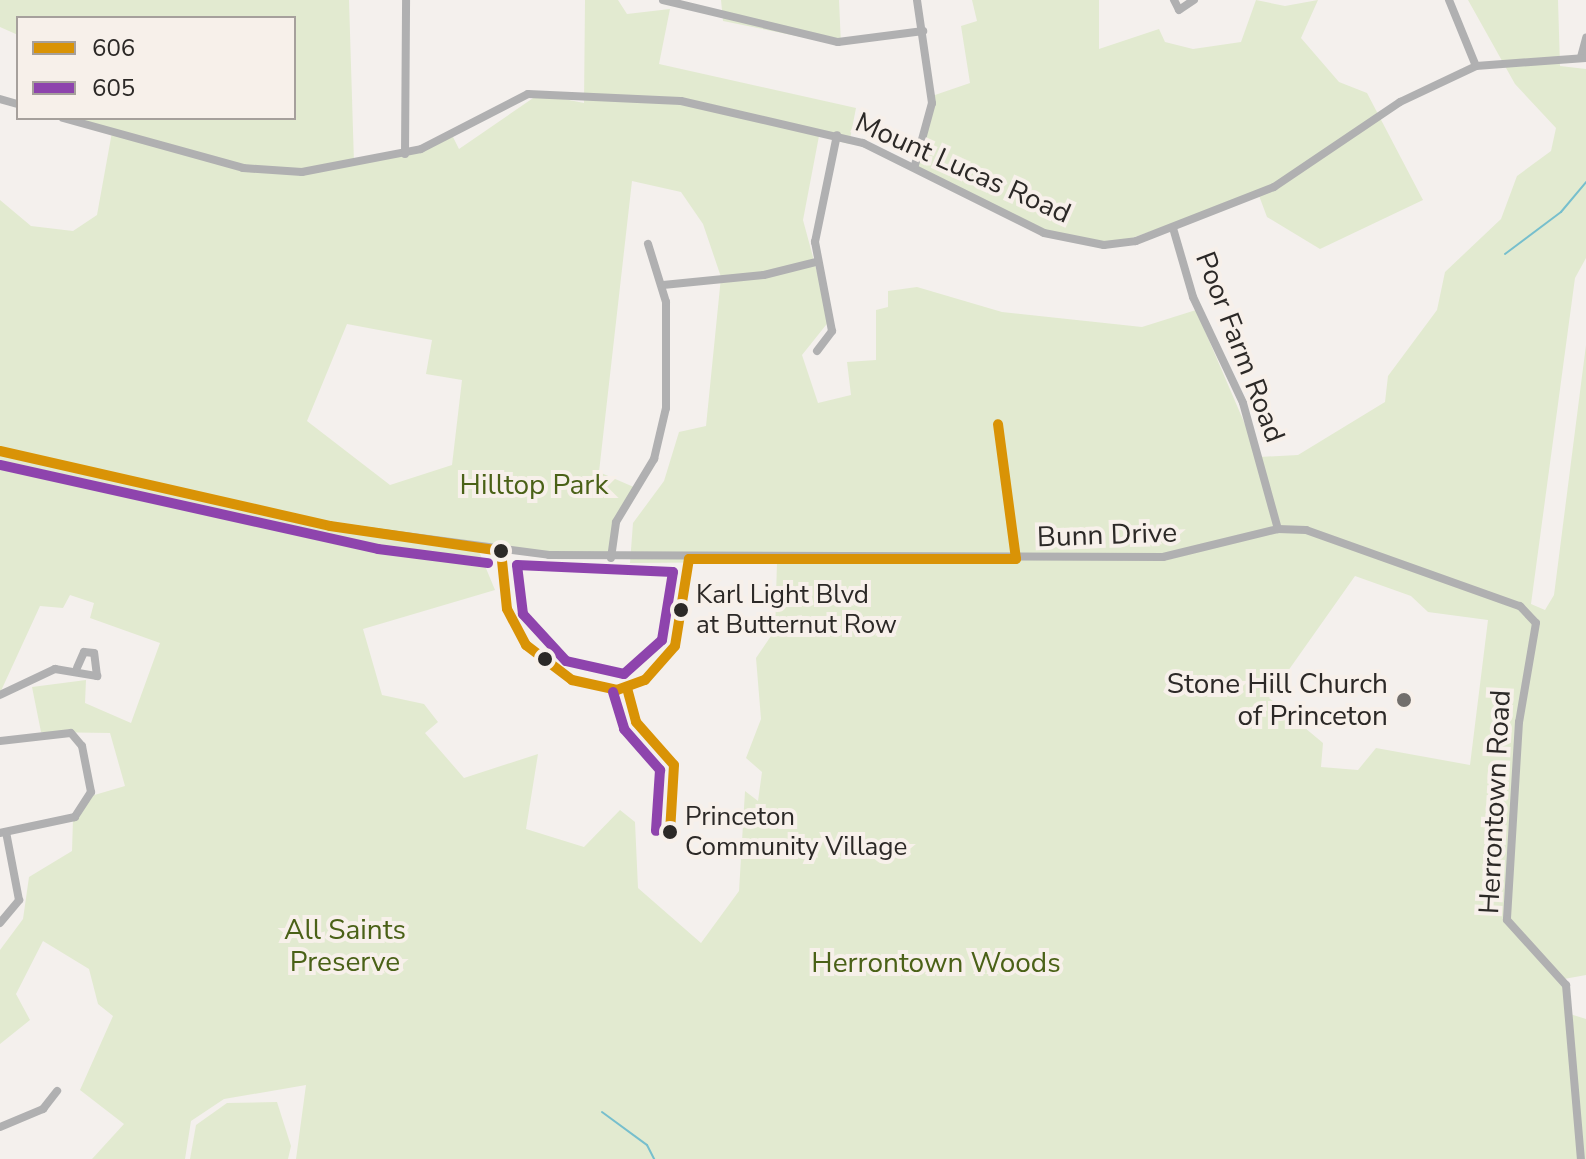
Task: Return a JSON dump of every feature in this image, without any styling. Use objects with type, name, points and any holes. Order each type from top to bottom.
[{"type":"street","points":[[405,154],[406,0]]},
{"type":"street","points":[[663,0],[838,42],[923,31]]},
{"type":"street","points":[[915,165],[932,103],[917,0]]},
{"type":"street","points":[[1174,0],[1179,10],[1194,0]]},
{"type":"street","points":[[1449,0],[1476,66]]},
{"type":"street","points":[[1584,57],[1586,38]]},
{"type":"street","name":"Mount Lucas Road","points":[[70,120],[259,171],[325,170],[405,154],[539,92],[681,101],[837,135],[915,165],[1072,242],[1119,245],[1173,228],[1274,187],[1400,102],[1476,66],[1584,57]]},
{"type":"street","points":[[817,351],[832,331],[816,262],[837,135]]},
{"type":"street","name":"Poor Farm Road","points":[[1173,228],[1193,297],[1239,393],[1278,529]]},
{"type":"street","points":[[611,558],[616,522],[664,425],[669,352],[663,285],[648,244]]},
{"type":"street","points":[[663,285],[764,275],[816,262]]},
{"type":"street","name":"Bunn Drive","points":[[0,451],[330,526],[470,548],[611,558],[1163,557],[1278,529],[1331,536],[1533,615]]},
{"type":"street","name":"Herrontown Road","points":[[1533,615],[1507,920],[1566,985],[1581,1159]]},
{"type":"street","points":[[0,695],[27,678],[77,668]]},
{"type":"street","points":[[0,741],[71,733],[82,746],[91,792],[75,817],[3,832],[19,900],[0,923]]},
{"type":"street","points":[[0,1127],[43,1109],[57,1091]]},
{"type":"green space","points":[[0,0],[349,0],[354,163],[453,137],[459,149],[539,94],[584,103],[585,0],[618,0],[627,14],[670,9],[659,64],[856,108],[849,144],[819,136],[803,220],[830,320],[802,355],[818,403],[851,395],[847,362],[876,360],[876,310],[888,307],[888,291],[917,287],[1002,312],[1142,327],[1196,310],[1259,457],[1298,455],[1385,402],[1388,376],[1437,310],[1445,272],[1501,219],[1517,176],[1551,151],[1556,128],[1515,84],[1468,0],[1558,0],[1560,66],[1586,69],[1586,258],[1575,278],[1531,604],[1545,610],[1554,595],[1586,345],[1586,975],[1564,979],[1570,1014],[1586,1019],[1586,1159],[296,1159],[306,1085],[224,1099],[191,1121],[185,1159],[92,1159],[124,1124],[80,1090],[113,1016],[98,1004],[89,969],[43,941],[16,994],[30,1020],[0,1044],[0,950],[23,919],[29,877],[72,851],[73,819],[91,796],[125,786],[110,733],[41,732],[32,687],[86,680],[85,703],[131,723],[160,643],[90,618],[94,603],[70,595],[63,608],[40,606],[0,693],[0,200],[31,226],[73,231],[97,215],[112,132],[71,120],[296,120],[296,16],[16,16],[16,34],[0,27]],"holes":[[[632,181],[681,192],[703,224],[721,277],[706,426],[679,432],[664,481],[633,523],[630,563],[777,562],[775,630],[756,658],[761,719],[746,758],[762,772],[758,801],[745,791],[739,891],[701,943],[638,888],[635,822],[620,810],[584,847],[526,829],[538,754],[464,778],[425,733],[438,722],[424,704],[382,695],[363,629],[495,590],[478,549],[611,558],[621,511],[636,488],[599,472]],[[347,324],[432,340],[426,374],[462,380],[452,465],[390,485],[307,421]],[[1355,576],[1411,596],[1428,612],[1488,620],[1470,765],[1376,748],[1358,770],[1321,767],[1323,743],[1269,698]]]},
{"type":"green space","points":[[721,0],[839,0],[841,45],[723,21]]},
{"type":"green space","points":[[972,0],[1099,0],[1099,49],[1159,29],[1165,42],[1193,49],[1241,42],[1256,0],[1285,6],[1318,0],[1301,38],[1339,82],[1367,93],[1423,200],[1320,249],[1267,217],[1258,193],[1118,243],[1068,241],[914,169],[932,96],[970,83],[961,26],[977,21]]},
{"type":"green space","points":[[277,1102],[291,1146],[288,1159],[190,1159],[196,1125],[227,1103]]},
{"type":"waterway","points":[[1505,254],[1561,212],[1586,182]]},
{"type":"waterway","points":[[602,1112],[647,1145],[654,1159]]},
{"type":"transit line","name":"606","points":[[0,451],[330,526],[501,551],[507,609],[526,645],[572,680],[617,690],[645,680],[675,646],[689,559],[1016,559],[998,424]]},
{"type":"transit line","name":"605","points":[[0,465],[378,549],[488,563]]},
{"type":"transit line","name":"605","points":[[517,565],[673,572],[662,640],[624,674],[566,661],[523,614],[517,565]]},
{"type":"transit line","name":"606","points":[[627,688],[636,722],[674,765],[670,832]]},
{"type":"transit line","name":"605","points":[[613,692],[624,729],[660,770],[656,831]]},
{"type":"place","name":"Karl Light Blvd at Butternut Row","points":[[681,610]]},
{"type":"place","name":"Stone Hill Church of Princeton","points":[[1404,700]]},
{"type":"place","name":"Princeton Community Village","points":[[670,832]]},
{"type":"park label","name":"Hilltop Park","points":[[534,485]]},
{"type":"park label","name":"All Saints Preserve","points":[[345,946]]},
{"type":"park label","name":"Herrontown Woods","points":[[936,963]]}]
